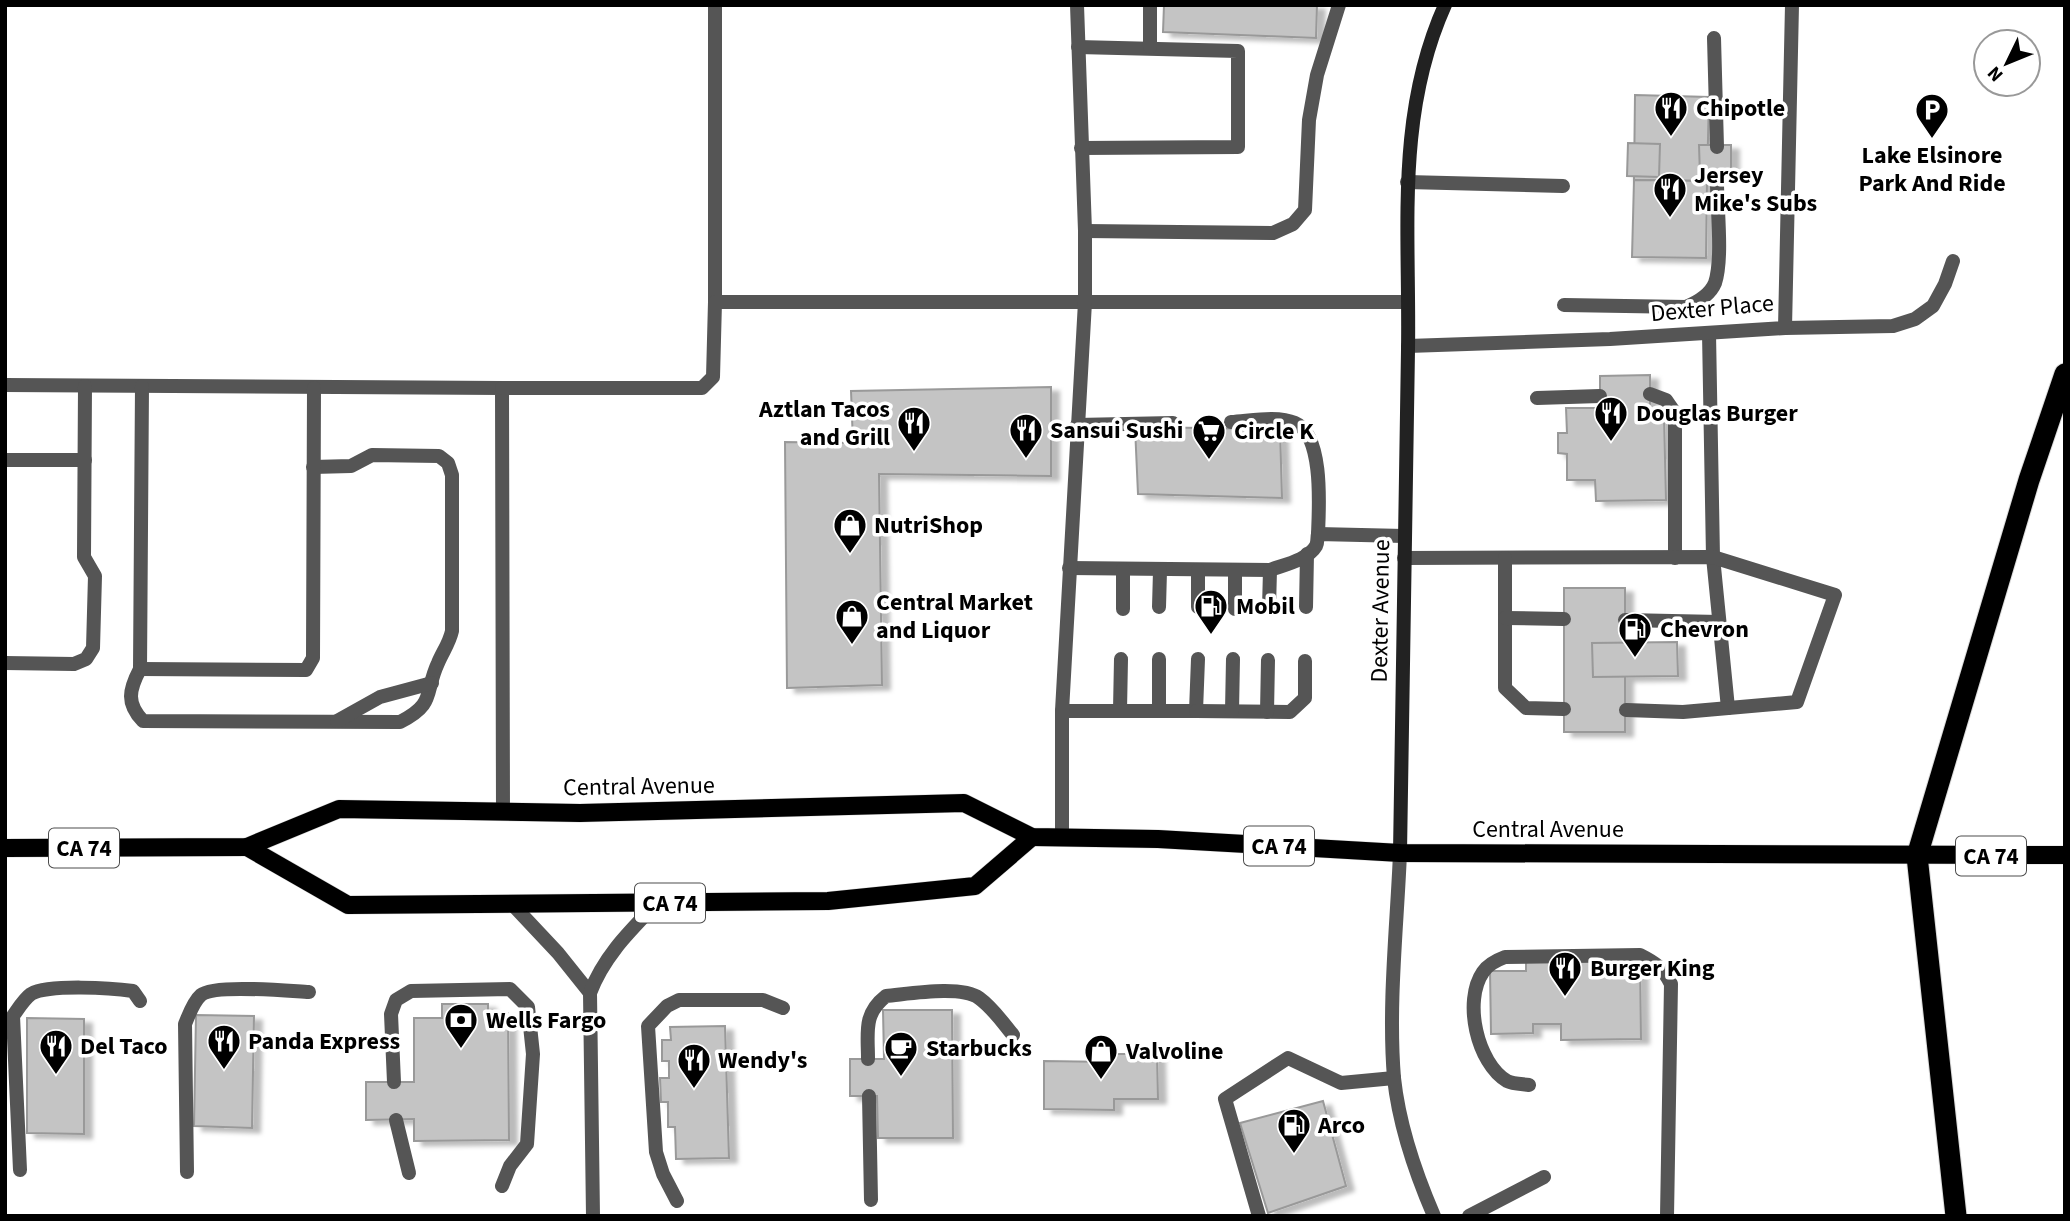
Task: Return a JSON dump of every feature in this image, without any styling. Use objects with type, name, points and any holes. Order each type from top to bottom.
[{"type":"highway","points":[[1956,1216],[1917,856],[2029,480],[2065,374]]},
{"type":"main road","name":"Central Avenue","points":[[5,848],[247,847],[339,809],[580,813],[964,803],[1032,837],[1158,839],[1400,853],[2065,855]]},
{"type":"main road","name":"CA 74","points":[[247,847],[348,905],[828,901],[975,886],[1032,837]]},
{"type":"street","points":[[5,385],[702,388],[713,377],[715,5]]},
{"type":"street","points":[[1062,837],[1062,711],[1085,302],[1077,5]]},
{"type":"street","points":[[1150,5],[1150,47]]},
{"type":"street","points":[[1085,231],[1273,233],[1293,224],[1305,210],[1309,120],[1317,75],[1339,5]]},
{"type":"street","name":"Dexter Avenue","points":[[1434,1216],[1413,1165],[1394,1078],[1394,984],[1400,853],[1408,346],[1407,182],[1416,93],[1425,56],[1445,5]]},
{"type":"street","name":"Dexter Place","points":[[1408,346],[1786,328],[1792,5]]},
{"type":"street","points":[[1714,38],[1717,147]]},
{"type":"street","points":[[1078,47],[1238,51],[1238,146],[1081,148]]},
{"type":"street","points":[[1407,182],[1563,186]]},
{"type":"street","points":[[1564,305],[1686,307],[1706,296],[1714,284],[1718,262],[1717,183]]},
{"type":"street","points":[[1786,328],[1893,326],[1915,319],[1933,306],[1953,261]]},
{"type":"street","points":[[715,302],[1408,302]]},
{"type":"street","points":[[1709,333],[1713,557],[1728,708]]},
{"type":"street","points":[[5,663],[74,664],[86,659],[93,648],[95,576],[85,557],[85,386]]},
{"type":"street","points":[[142,386],[140,670],[131,687],[133,709],[143,721],[400,722],[417,714],[428,699],[437,664],[449,644],[452,631],[452,475],[448,463],[439,456],[372,454],[351,466],[313,467]]},
{"type":"street","points":[[140,670],[306,670],[313,658],[314,388]]},
{"type":"street","points":[[502,388],[503,812]]},
{"type":"street","points":[[1650,394],[1666,400],[1675,413],[1675,558]]},
{"type":"street","points":[[1537,398],[1601,396]]},
{"type":"street","points":[[1069,568],[1270,570],[1299,559],[1316,546],[1320,499],[1313,443],[1306,431],[1297,423],[1281,420],[1231,422]]},
{"type":"street","points":[[1077,425],[1173,423]]},
{"type":"street","points":[[5,460],[85,460]]},
{"type":"street","points":[[1318,534],[1404,536]]},
{"type":"street","points":[[1306,607],[1307,554]]},
{"type":"street","points":[[1404,558],[1713,557],[1835,595],[1797,702],[1683,712],[1626,710]]},
{"type":"street","points":[[1505,558],[1506,688],[1526,708],[1564,709]]},
{"type":"street","points":[[1122,569],[1123,609]]},
{"type":"street","points":[[1159,607],[1160,570]]},
{"type":"street","points":[[1198,570],[1198,607]]},
{"type":"street","points":[[1235,570],[1235,609]]},
{"type":"street","points":[[1269,608],[1270,570]]},
{"type":"street","points":[[1505,618],[1564,619]]},
{"type":"street","points":[[1625,620],[1719,622]]},
{"type":"street","points":[[1120,710],[1121,659]]},
{"type":"street","points":[[1159,659],[1159,710]]},
{"type":"street","points":[[1196,711],[1198,659]]},
{"type":"street","points":[[1232,711],[1233,659]]},
{"type":"street","points":[[1267,712],[1268,660]]},
{"type":"street","points":[[1062,711],[1290,712],[1305,698],[1305,660]]},
{"type":"street","points":[[336,721],[380,697],[432,683]]},
{"type":"street","points":[[593,1216],[590,993],[597,973],[609,956],[657,903]]},
{"type":"street","points":[[512,904],[558,953],[590,993]]},
{"type":"street","points":[[1529,1085],[1509,1083],[1492,1069],[1479,1044],[1476,988],[1482,972],[1492,962],[1505,957],[1640,955],[1657,963],[1665,971],[1671,984],[1667,1216]]},
{"type":"street","points":[[20,1170],[13,1016],[31,994],[45,990],[107,987],[133,991],[140,1001]]},
{"type":"street","points":[[187,1172],[185,1024],[193,1006],[202,994],[219,989],[309,992]]},
{"type":"street","points":[[394,1082],[391,1014],[396,1000],[411,991],[510,989],[519,996],[528,1007],[533,1054],[527,1144],[510,1166],[502,1186]]},
{"type":"street","points":[[868,1059],[868,1017],[877,1003],[886,996],[961,992],[977,996],[1013,1035]]},
{"type":"street","points":[[677,1201],[663,1174],[656,1152],[648,1027],[667,1006],[679,1000],[763,1000],[783,1008]]},
{"type":"street","points":[[1259,1216],[1224,1099],[1287,1058],[1341,1083],[1394,1078]]},
{"type":"street","points":[[869,1097],[871,1200]]},
{"type":"street","points":[[396,1120],[409,1173]]},
{"type":"street","points":[[1469,1216],[1544,1177]]},
{"type":"building","points":[[1164,5],[1317,5],[1316,38],[1163,32]]},
{"type":"building","name":"Chipotle","points":[[1635,95],[1709,97],[1707,181],[1634,180]]},
{"type":"building","points":[[1628,143],[1660,144],[1659,177],[1627,176]]},
{"type":"building","points":[[1699,145],[1731,145],[1731,176],[1700,176]]},
{"type":"building","name":"Jersey Mike's Subs","points":[[1634,180],[1707,181],[1706,258],[1632,257]]},
{"type":"building","name":"Douglas Burger","points":[[1650,375],[1650,416],[1664,416],[1666,500],[1596,501],[1595,480],[1567,480],[1567,454],[1558,453],[1558,433],[1567,433],[1566,408],[1600,408],[1600,376]]},
{"type":"building","points":[[1051,387],[1051,476],[879,474],[882,685],[787,688],[785,442],[853,443],[851,391]]},
{"type":"building","name":"Circle K","points":[[1135,427],[1280,429],[1282,498],[1138,494]]},
{"type":"building","points":[[1564,588],[1625,588],[1625,732],[1564,732]]},
{"type":"building","name":"Chevron","points":[[1677,642],[1678,676],[1593,677],[1592,643]]},
{"type":"building","name":"Burger King","points":[[1640,960],[1641,1039],[1561,1040],[1561,1024],[1533,1024],[1533,1033],[1491,1034],[1490,971],[1526,971],[1526,962]]},
{"type":"building","name":"Wells Fargo","points":[[442,1004],[488,1004],[488,1014],[508,1013],[509,1140],[414,1141],[414,1119],[366,1120],[366,1082],[414,1082],[414,1018],[442,1018]]},
{"type":"building","name":"Starbucks","points":[[883,1010],[952,1010],[953,1138],[878,1138],[877,1096],[850,1096],[850,1059],[884,1059]]},
{"type":"building","name":"Panda Express","points":[[196,1015],[254,1016],[252,1128],[194,1126]]},
{"type":"building","name":"Del Taco","points":[[27,1018],[84,1019],[84,1134],[27,1133]]},
{"type":"building","name":"Wendy's","points":[[725,1026],[729,1158],[676,1159],[675,1127],[668,1127],[668,1102],[661,1102],[660,1078],[669,1078],[669,1061],[662,1061],[662,1040],[671,1040],[670,1027]]},
{"type":"building","name":"Valvoline","points":[[1112,1054],[1157,1054],[1158,1099],[1114,1099],[1114,1110],[1044,1109],[1044,1061],[1112,1062]]},
{"type":"building","points":[[1323,1101],[1346,1186],[1268,1213],[1240,1123]]},
{"type":"place","name":"Chipotle","points":[[1671,138]]},
{"type":"place","name":"Lake Elsinore Park And Ride","points":[[1932,140]]},
{"type":"place","name":"Jersey Mike's Subs","points":[[1670,219]]},
{"type":"place","name":"Douglas Burger","points":[[1611,443]]},
{"type":"place","name":"Aztlan Tacos and Grill","points":[[914,453]]},
{"type":"place","name":"Sansui Sushi","points":[[1026,460]]},
{"type":"place","name":"Circle K","points":[[1209,461]]},
{"type":"place","name":"NutriShop","points":[[850,555]]},
{"type":"place","name":"Mobil","points":[[1211,636]]},
{"type":"place","name":"Central Market and Liquor","points":[[852,646]]},
{"type":"place","name":"Chevron","points":[[1635,659]]},
{"type":"place","name":"Burger King","points":[[1565,998]]},
{"type":"place","name":"Wells Fargo","points":[[461,1050]]},
{"type":"place","name":"Panda Express","points":[[224,1071]]},
{"type":"place","name":"Del Taco","points":[[56,1076]]},
{"type":"place","name":"Starbucks","points":[[901,1078]]},
{"type":"place","name":"Valvoline","points":[[1101,1081]]},
{"type":"place","name":"Wendy's","points":[[694,1090]]},
{"type":"place","name":"Arco","points":[[1294,1155]]}]
